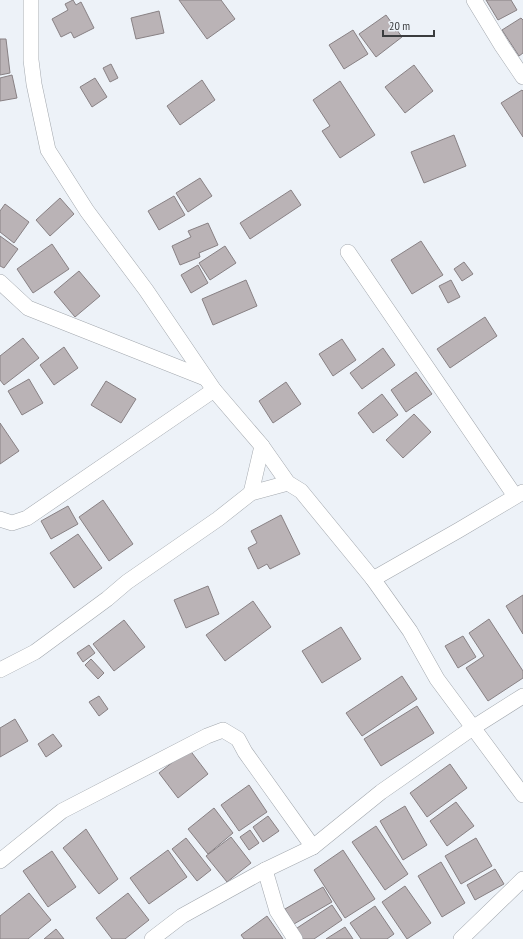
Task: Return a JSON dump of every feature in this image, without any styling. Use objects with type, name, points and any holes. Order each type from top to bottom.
[{"type":"street","points":[[31,0],[31,60],[33,78],[48,150],[87,211],[146,290],[205,378],[262,446],[288,483],[301,491],[373,579],[410,631],[437,679],[523,795]]},
{"type":"street","points":[[474,0],[523,77]]},
{"type":"street","points":[[348,252],[519,494],[373,579]]},
{"type":"street","points":[[0,282],[28,308],[205,378]]},
{"type":"street","points":[[0,519],[12,524],[27,518],[214,390]]},
{"type":"street","points":[[251,493],[262,446]]},
{"type":"street","points":[[0,670],[35,652],[107,599],[126,582],[218,519],[251,493],[288,483]]},
{"type":"street","points":[[152,939],[182,916],[265,870],[313,847],[381,792],[474,727],[523,696]]},
{"type":"street","points":[[0,861],[62,811],[207,736],[223,730],[238,739],[245,752],[313,847]]},
{"type":"street","points":[[265,870],[277,911],[295,939]]},
{"type":"street","points":[[461,939],[523,879]]},
{"type":"building","points":[[73,0],[76,5],[81,2],[94,28],[74,38],[71,32],[61,37],[52,19],[68,10],[65,4]]},
{"type":"building","points":[[179,0],[221,0],[235,19],[207,39]]},
{"type":"building","points":[[486,0],[511,0],[517,10],[498,20]]},
{"type":"building","points":[[159,11],[164,33],[136,39],[131,18]]},
{"type":"building","points":[[386,15],[402,37],[376,57],[359,34]]},
{"type":"building","points":[[521,18],[523,20],[523,53],[519,56],[502,30]]},
{"type":"building","points":[[353,30],[368,54],[344,69],[329,45]]},
{"type":"building","points":[[0,39],[6,39],[10,73],[0,75]]},
{"type":"building","points":[[111,64],[118,78],[110,82],[103,68]]},
{"type":"building","points":[[414,65],[433,91],[405,113],[385,87]]},
{"type":"building","points":[[12,75],[17,98],[0,101],[0,78]]},
{"type":"building","points":[[95,78],[107,97],[92,107],[80,87]]},
{"type":"building","points":[[202,80],[215,100],[180,125],[167,106]]},
{"type":"building","points":[[340,81],[375,135],[340,158],[322,131],[330,126],[313,100]]},
{"type":"building","points":[[522,90],[523,91],[523,137],[501,103]]},
{"type":"building","points":[[454,135],[466,166],[424,183],[411,152]]},
{"type":"building","points":[[200,178],[212,196],[188,212],[176,193]]},
{"type":"building","points":[[291,190],[301,205],[250,239],[240,223]]},
{"type":"building","points":[[174,196],[185,215],[159,230],[148,211]]},
{"type":"building","points":[[60,198],[74,214],[50,236],[36,220]]},
{"type":"building","points":[[5,204],[29,222],[14,243],[0,232],[0,211]]},
{"type":"building","points":[[208,223],[218,245],[199,253],[200,257],[180,265],[172,246],[191,237],[188,231]]},
{"type":"building","points":[[0,236],[18,249],[4,268],[0,266]]},
{"type":"building","points":[[421,241],[443,275],[412,294],[391,260]]},
{"type":"building","points":[[52,244],[69,269],[33,293],[17,269]]},
{"type":"building","points":[[225,246],[236,263],[210,280],[199,263]]},
{"type":"building","points":[[464,262],[473,274],[462,281],[454,269]]},
{"type":"building","points":[[198,265],[208,283],[191,293],[181,275]]},
{"type":"building","points":[[79,271],[100,296],[75,317],[54,292]]},
{"type":"building","points":[[246,280],[257,306],[213,325],[202,299]]},
{"type":"building","points":[[451,280],[460,297],[448,303],[439,286]]},
{"type":"building","points":[[485,317],[497,336],[450,368],[437,349]]},
{"type":"building","points":[[23,338],[39,358],[4,385],[0,380],[0,356]]},
{"type":"building","points":[[342,339],[356,360],[333,376],[319,354]]},
{"type":"building","points":[[64,347],[78,368],[54,385],[40,365]]},
{"type":"building","points":[[383,348],[395,365],[362,389],[350,373]]},
{"type":"building","points":[[416,372],[432,394],[406,412],[391,390]]},
{"type":"building","points":[[29,379],[43,403],[22,415],[8,391]]},
{"type":"building","points":[[106,381],[136,399],[121,423],[91,405]]},
{"type":"building","points":[[286,382],[301,404],[273,423],[259,401]]},
{"type":"building","points":[[382,394],[398,415],[373,433],[358,413]]},
{"type":"building","points":[[414,414],[431,432],[403,458],[386,440]]},
{"type":"building","points":[[0,423],[19,451],[0,464]]},
{"type":"building","points":[[103,500],[133,544],[109,561],[79,517]]},
{"type":"building","points":[[68,506],[78,524],[51,539],[41,521]]},
{"type":"building","points":[[281,515],[300,554],[270,569],[267,564],[258,569],[248,548],[257,543],[251,531]]},
{"type":"building","points":[[78,534],[102,568],[74,588],[50,553]]},
{"type":"building","points":[[208,586],[219,614],[186,628],[174,600]]},
{"type":"building","points":[[523,595],[523,634],[506,606]]},
{"type":"building","points":[[253,601],[271,627],[225,661],[206,635]]},
{"type":"building","points":[[489,619],[523,671],[523,678],[488,701],[466,668],[484,656],[469,633]]},
{"type":"building","points":[[124,620],[145,647],[114,671],[93,644]]},
{"type":"building","points":[[341,627],[361,659],[322,683],[302,651]]},
{"type":"building","points":[[463,636],[476,657],[458,668],[445,646]]},
{"type":"building","points":[[89,645],[95,653],[83,662],[77,653]]},
{"type":"building","points":[[91,659],[104,673],[98,679],[85,665]]},
{"type":"building","points":[[402,676],[417,699],[362,736],[346,713]]},
{"type":"building","points":[[99,696],[108,709],[99,716],[89,702]]},
{"type":"building","points":[[417,706],[434,733],[381,766],[364,739]]},
{"type":"building","points":[[15,719],[28,741],[0,757],[0,728]]},
{"type":"building","points":[[53,734],[62,746],[46,757],[38,744]]},
{"type":"building","points":[[189,749],[208,774],[178,798],[159,773]]},
{"type":"building","points":[[450,764],[467,788],[427,817],[410,793]]},
{"type":"building","points":[[249,785],[267,812],[239,831],[221,805]]},
{"type":"building","points":[[456,802],[474,826],[447,846],[430,821]]},
{"type":"building","points":[[405,806],[427,845],[403,860],[380,821]]},
{"type":"building","points":[[214,808],[233,833],[208,854],[188,829]]},
{"type":"building","points":[[268,816],[279,831],[263,842],[253,827]]},
{"type":"building","points":[[376,826],[408,874],[385,890],[352,842]]},
{"type":"building","points":[[86,829],[118,879],[99,894],[63,848]]},
{"type":"building","points":[[250,830],[259,843],[249,850],[240,837]]},
{"type":"building","points":[[231,837],[251,863],[227,882],[206,856]]},
{"type":"building","points":[[186,838],[211,870],[197,881],[172,849]]},
{"type":"building","points":[[476,838],[492,866],[461,884],[445,856]]},
{"type":"building","points":[[168,850],[187,877],[149,904],[130,878]]},
{"type":"building","points":[[343,850],[375,899],[345,918],[314,870]]},
{"type":"building","points":[[52,851],[76,887],[48,907],[23,871]]},
{"type":"building","points":[[441,862],[465,903],[442,917],[418,876]]},
{"type":"building","points":[[495,869],[504,884],[475,900],[467,885]]},
{"type":"building","points":[[405,886],[431,923],[407,939],[382,902]]},
{"type":"building","points":[[323,887],[332,902],[294,924],[285,909]]},
{"type":"building","points":[[29,893],[51,920],[28,939],[0,939],[0,916]]},
{"type":"building","points":[[128,893],[149,920],[125,939],[112,939],[96,918]]},
{"type":"building","points":[[332,905],[342,920],[314,939],[300,939],[294,930]]},
{"type":"building","points":[[375,906],[394,934],[387,939],[361,939],[350,923]]},
{"type":"building","points":[[267,916],[283,939],[244,939],[241,935]]},
{"type":"building","points":[[345,927],[353,939],[326,939]]},
{"type":"building","points":[[56,929],[64,939],[44,939]]}]
